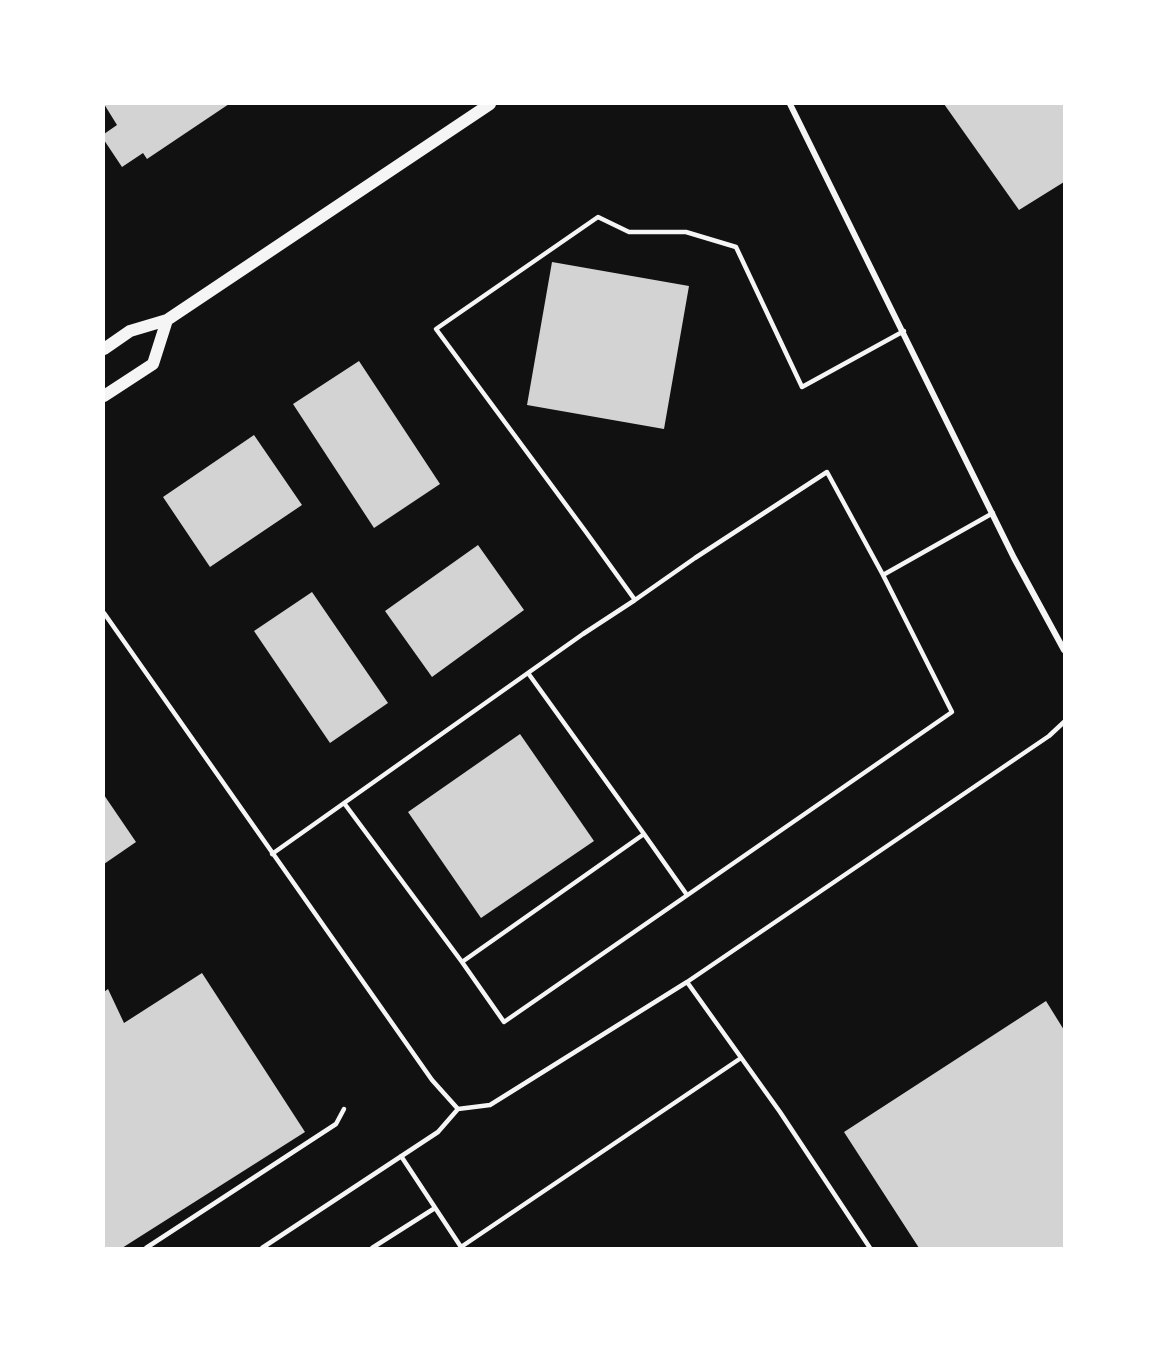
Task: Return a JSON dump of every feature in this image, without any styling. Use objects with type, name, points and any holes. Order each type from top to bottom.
[{"type":"main road","points":[[104,349],[130,331],[167,320],[490,104]]},
{"type":"main road","points":[[104,396],[153,364],[167,320]]},
{"type":"street","points":[[790,104],[1014,558],[1065,650]]},
{"type":"lane","points":[[635,600],[436,329],[598,216],[629,232],[686,232],[736,247],[802,387],[903,331]]},
{"type":"lane","points":[[272,854],[582,634],[827,472],[883,575],[952,712],[504,1022],[344,803]]},
{"type":"lane","points":[[883,575],[993,513]]},
{"type":"lane","points":[[104,613],[432,1080],[458,1109]]},
{"type":"lane","points":[[528,673],[687,895]]},
{"type":"lane","points":[[262,1248],[438,1132],[458,1109],[490,1105],[687,982],[1049,736],[1065,722]]},
{"type":"lane","points":[[462,962],[644,834]]},
{"type":"lane","points":[[687,982],[780,1112],[870,1248]]},
{"type":"lane","points":[[401,1156],[459,1248],[741,1058]]},
{"type":"lane","points":[[146,1248],[336,1124],[344,1109]]},
{"type":"lane","points":[[372,1248],[435,1208]]},
{"type":"building","points":[[104,104],[229,104],[147,159],[143,153],[122,167],[104,140],[104,134],[117,125]]},
{"type":"building","points":[[944,104],[1064,104],[1064,182],[1019,210]]},
{"type":"building","points":[[552,262],[689,286],[664,429],[527,405]]},
{"type":"building","points":[[359,361],[440,484],[374,528],[293,404]]},
{"type":"building","points":[[254,435],[302,505],[210,567],[163,497]]},
{"type":"building","points":[[478,545],[524,610],[432,677],[385,611]]},
{"type":"building","points":[[312,592],[388,703],[330,743],[254,631]]},
{"type":"building","points":[[520,734],[594,841],[481,918],[408,812]]},
{"type":"building","points":[[104,795],[136,842],[104,864]]},
{"type":"building","points":[[202,973],[305,1132],[122,1248],[104,1248],[104,992],[108,989],[124,1023]]},
{"type":"building","points":[[1046,1001],[1064,1030],[1064,1248],[919,1248],[844,1132]]}]
